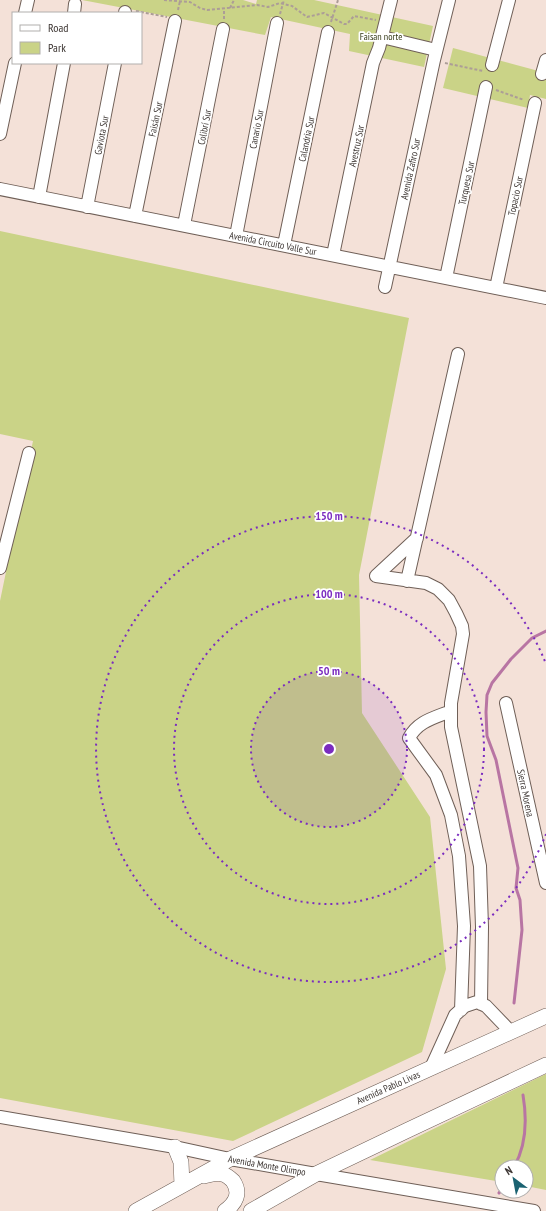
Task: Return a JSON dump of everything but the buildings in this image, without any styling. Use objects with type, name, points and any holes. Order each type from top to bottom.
[{"type":"main road","name":"Avenida Pablo Livas","points":[[198,1176],[230,1159],[546,1016]]},
{"type":"main road","points":[[251,1211],[316,1174],[546,1065]]},
{"type":"main road","points":[[175,1147],[181,1162],[182,1185]]},
{"type":"main road","points":[[136,1211],[198,1176],[220,1174],[230,1178],[238,1192],[234,1204],[225,1211]]},
{"type":"street","points":[[25,12],[28,0]]},
{"type":"street","name":"Avestruz Sur","points":[[333,255],[373,63],[382,37],[391,0]]},
{"type":"street","name":"Avenida Zafiro Sur","points":[[385,287],[435,55],[449,0]]},
{"type":"street","points":[[488,68],[509,0]]},
{"type":"street","name":"Faisán Sur","points":[[135,216],[172,19]]},
{"type":"street","name":"Canario Sur","points":[[236,236],[277,23]]},
{"type":"street","name":"Colibrí Sur","points":[[184,225],[223,29]]},
{"type":"street","name":"Calandria Sur","points":[[284,245],[328,32]]},
{"type":"street","points":[[382,37],[435,55]]},
{"type":"street","points":[[542,74],[546,60]]},
{"type":"street","points":[[0,134],[15,64]]},
{"type":"street","points":[[39,197],[64,64]]},
{"type":"street","name":"Gaviota Sur","points":[[87,207],[115,64]]},
{"type":"street","name":"Turquesa Sur","points":[[446,278],[486,87]]},
{"type":"street","name":"Topacio Sur","points":[[496,288],[535,103]]},
{"type":"street","name":"Avenida Circuito Valle Sur","points":[[0,189],[546,298]]},
{"type":"street","points":[[407,580],[458,354]]},
{"type":"street","points":[[0,568],[28,453]]},
{"type":"street","points":[[417,538],[376,576],[426,583],[438,589],[449,600],[462,626],[463,634],[451,703],[451,727],[480,866],[482,927],[481,1004]]},
{"type":"street","name":"Sierra Morena","points":[[506,703],[546,883]]},
{"type":"street","points":[[451,712],[428,720],[413,730],[409,738],[436,775],[450,815],[457,849],[464,926],[461,1010]]},
{"type":"street","points":[[431,1068],[455,1015],[465,1006],[477,1002],[486,1006],[511,1032]]},
{"type":"street","name":"Avenida Monte Olimpo","points":[[0,1117],[175,1147],[230,1159],[492,1207],[534,1211]]},
{"type":"path","points":[[164,0],[190,2],[203,10],[257,5],[268,7],[283,4],[292,6],[307,17],[324,13],[344,24],[347,24],[354,16],[386,22]]},
{"type":"path","points":[[230,8],[234,0]]},
{"type":"path","points":[[277,23],[284,0]]},
{"type":"path","points":[[328,32],[338,0]]},
{"type":"path","points":[[126,12],[128,9],[141,12]]},
{"type":"path","points":[[142,12],[172,19]]},
{"type":"path","points":[[435,55],[488,68]]},
{"type":"path","points":[[486,87],[535,103]]},
{"type":"green space","name":"Faisan norte","points":[[82,0],[243,0],[256,4],[257,0],[314,0],[433,26],[424,67],[349,51],[350,34],[271,17],[265,35]]},
{"type":"green space","points":[[453,48],[546,73],[546,99],[530,95],[528,108],[443,88]]},
{"type":"green space","points":[[0,231],[409,318],[359,575],[362,713],[430,817],[446,969],[422,1052],[233,1141],[0,1098],[0,601],[33,441],[0,434]]},
{"type":"green space","points":[[546,1074],[546,1190],[534,1188],[534,1159],[494,1159],[494,1181],[370,1160]]},
{"type":"waterway","points":[[514,1003],[522,930],[520,900],[516,888],[518,868],[496,760],[487,736],[487,695],[492,683],[511,659],[532,638],[546,631]]},
{"type":"waterway","points":[[518,1159],[523,1141],[525,1123],[523,1095]]}]
